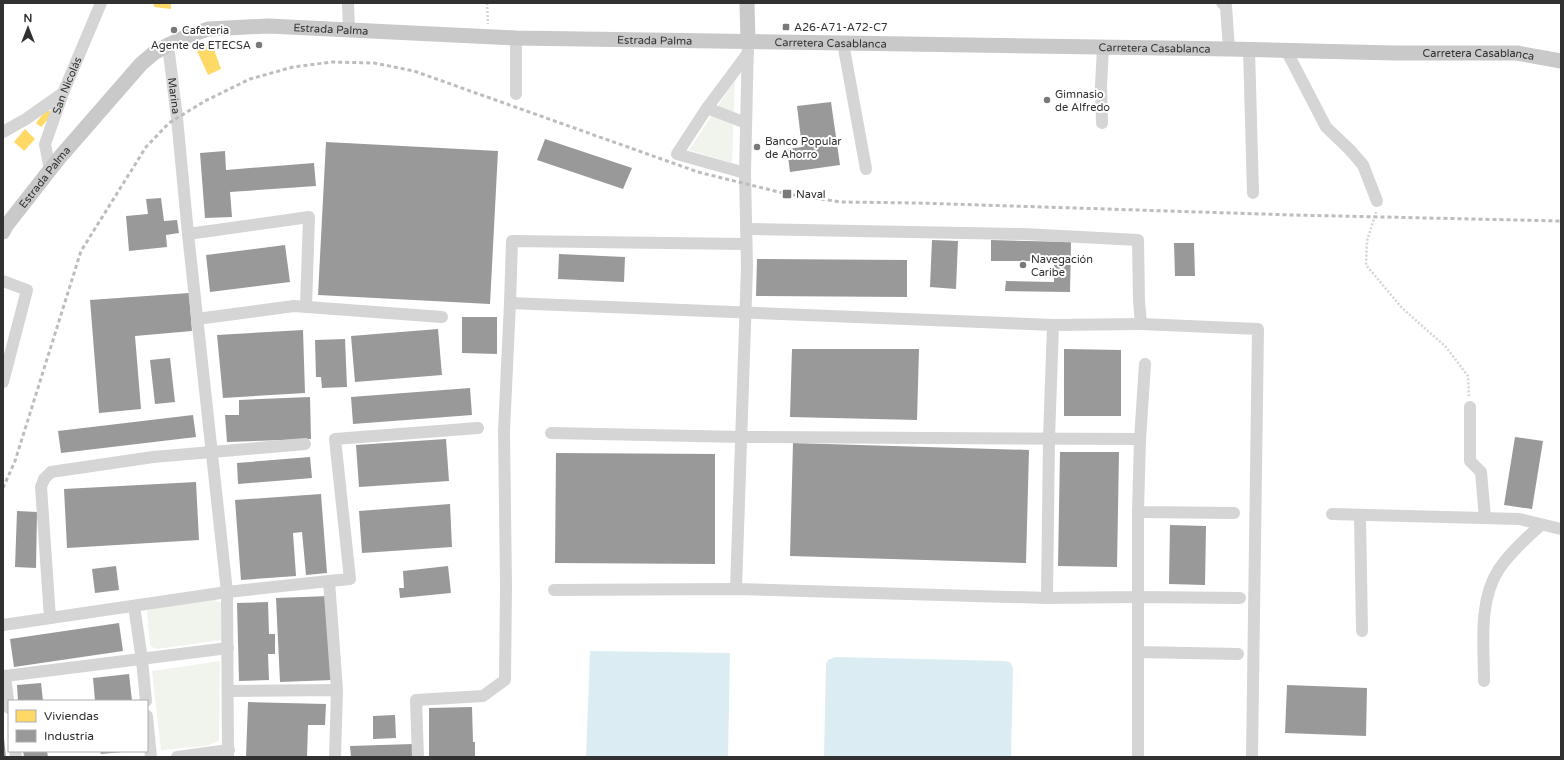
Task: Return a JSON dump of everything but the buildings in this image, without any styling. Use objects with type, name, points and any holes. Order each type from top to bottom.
[{"type":"main road","points":[[747,3],[748,47]]},
{"type":"main road","name":"Estrada Palma","points":[[3,232],[6,226],[50,170],[141,64],[154,53],[168,45],[208,29],[268,26],[349,31],[748,47]]},
{"type":"main road","name":"Carretera Casablanca","points":[[748,47],[843,43],[1249,49],[1395,53],[1517,52],[1561,61]]},
{"type":"street","name":"San Nicolás","points":[[50,170],[45,144],[63,93],[100,3]]},
{"type":"street","points":[[348,3],[349,31]]},
{"type":"street","points":[[1222,3],[1226,6],[1228,49]]},
{"type":"street","points":[[516,38],[516,94]]},
{"type":"street","points":[[843,43],[866,169]]},
{"type":"street","name":"Marina","points":[[168,45],[227,592],[229,753]]},
{"type":"street","points":[[744,173],[677,154],[748,47]]},
{"type":"street","points":[[736,589],[747,267],[744,173],[748,47]]},
{"type":"street","points":[[1102,123],[1101,86],[1103,48]]},
{"type":"street","points":[[1249,49],[1253,193]]},
{"type":"street","points":[[1286,50],[1326,128],[1350,150],[1363,165],[1377,201]]},
{"type":"street","points":[[3,132],[26,119],[63,93]]},
{"type":"street","points":[[707,108],[746,123]]},
{"type":"street","points":[[188,234],[309,217],[306,307]]},
{"type":"street","points":[[746,229],[1022,234],[1138,240],[1141,324]]},
{"type":"street","points":[[418,757],[416,700],[483,696],[505,680],[506,586],[504,431],[512,241],[746,244]]},
{"type":"street","points":[[3,281],[27,290],[3,382]]},
{"type":"street","points":[[510,303],[1053,325],[1141,324],[1258,329],[1252,757]]},
{"type":"street","points":[[197,319],[294,306],[442,317]]},
{"type":"street","points":[[1047,598],[1049,438],[1053,325]]},
{"type":"street","points":[[1138,757],[1138,512],[1140,439],[1145,364]]},
{"type":"street","points":[[1470,407],[1470,461],[1481,472],[1486,518]]},
{"type":"street","points":[[3,625],[227,592],[350,579],[336,439],[478,428]]},
{"type":"street","points":[[550,433],[742,437],[1140,439]]},
{"type":"street","points":[[50,618],[41,487],[44,479],[52,472],[153,457],[305,444]]},
{"type":"street","points":[[1138,512],[1234,513]]},
{"type":"street","points":[[1332,514],[1519,519],[1561,529]]},
{"type":"street","points":[[1360,515],[1362,631]]},
{"type":"street","points":[[1484,681],[1484,624],[1486,601],[1489,589],[1499,569],[1541,524]]},
{"type":"street","points":[[329,581],[337,690],[334,757]]},
{"type":"street","points":[[554,590],[736,589],[1047,598],[1240,598]]},
{"type":"street","points":[[134,606],[146,700]]},
{"type":"street","points":[[8,700],[5,676],[228,648]]},
{"type":"street","points":[[1138,652],[1238,654]]},
{"type":"street","points":[[228,691],[337,690]]},
{"type":"street","points":[[148,726],[151,757]]},
{"type":"street","points":[[177,757],[229,753]]},
{"type":"path","points":[[487,3],[489,36]]},
{"type":"path","points":[[1377,201],[1375,217],[1367,241],[1366,265],[1402,308],[1446,348],[1468,376],[1470,407]]},
{"type":"shaded area","points":[[735,80],[732,163],[689,150]]},
{"type":"shaded area","points":[[211,599],[222,603],[221,640],[157,649],[152,647],[150,644],[147,614],[148,610]]},
{"type":"shaded area","points":[[590,651],[730,653],[728,757],[586,757]]},
{"type":"shaded area","points":[[835,657],[1006,661],[1011,663],[1013,669],[1011,757],[824,757],[826,664],[828,660]]},
{"type":"shaded area","points":[[220,661],[219,741],[206,746],[161,750],[152,671]]},
{"type":"railway","points":[[3,488],[15,461],[81,251],[146,147],[169,123],[205,101],[250,79],[293,67],[332,62],[374,63],[414,71],[698,172],[787,194],[841,202],[1561,221]]},
{"type":"place","name":"A26-A71-A72-C7","points":[[786,27]]},
{"type":"place","name":"Cafeteria","points":[[174,30]]},
{"type":"place","name":"Agente de ETECSA","points":[[259,45]]},
{"type":"place","name":"Gimnasio de Alfredo","points":[[1047,100]]},
{"type":"place","name":"Banco Popular de Ahorro","points":[[757,147]]},
{"type":"place","name":"Naval","points":[[787,194]]},
{"type":"place","name":"Navegación Caribe","points":[[1023,265]]}]
